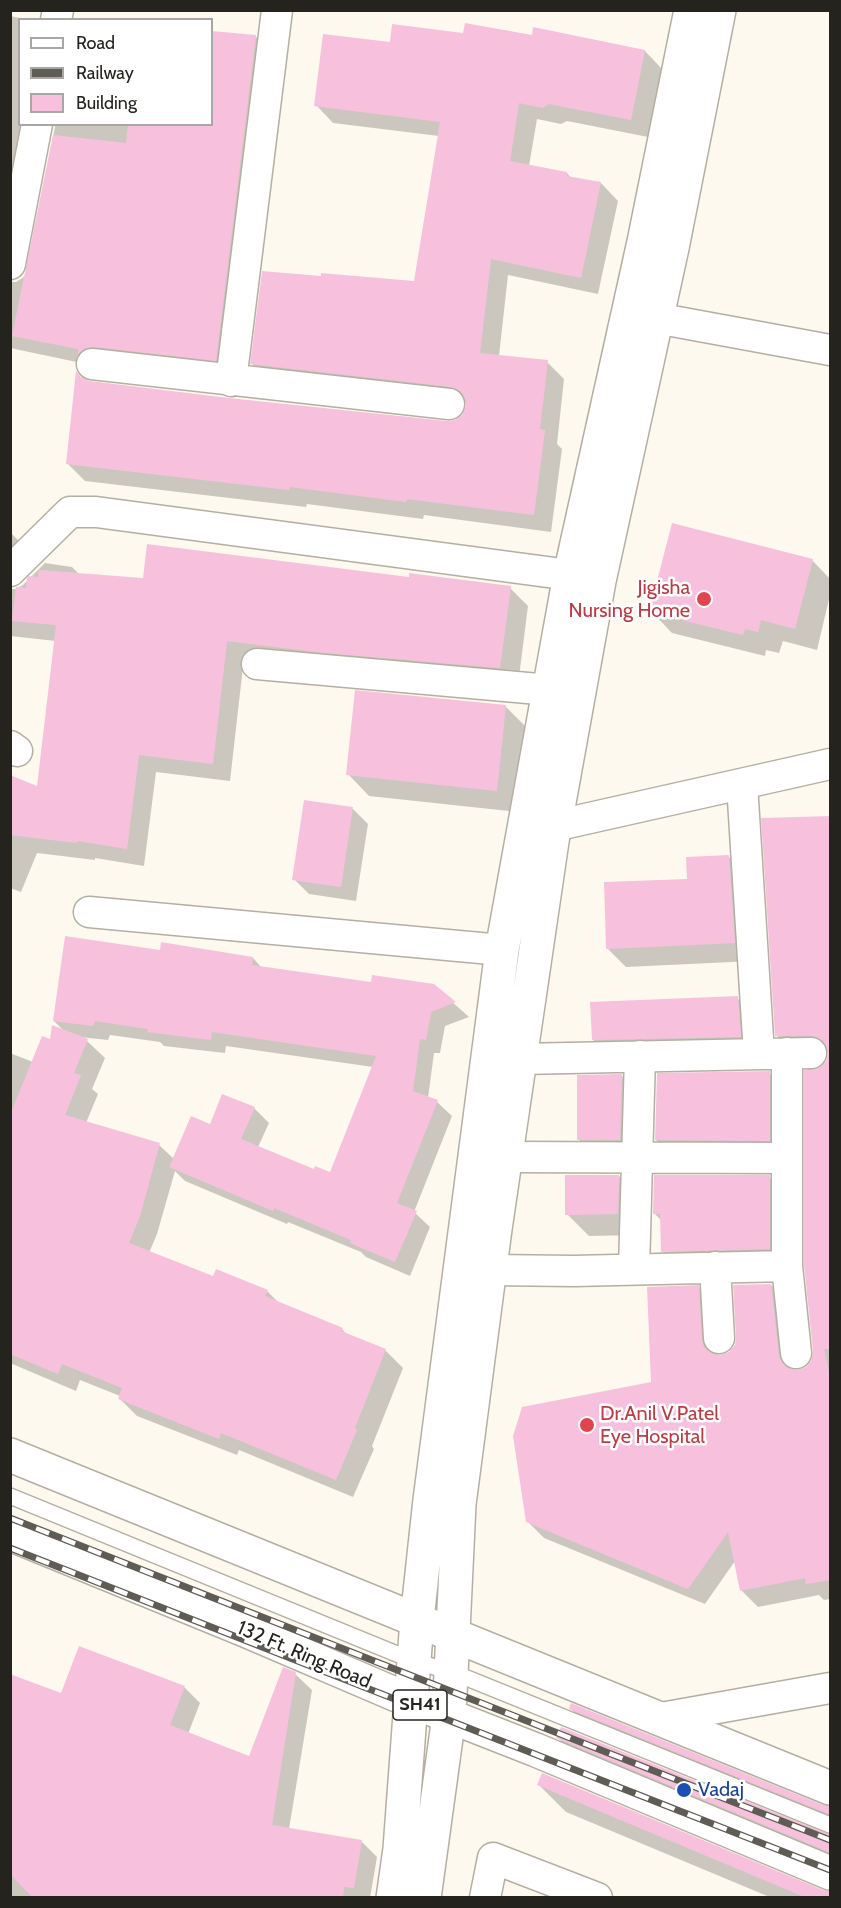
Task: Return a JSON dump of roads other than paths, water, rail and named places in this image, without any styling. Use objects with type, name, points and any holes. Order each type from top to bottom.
[{"type":"main road","points":[[393,1898],[400,1849],[417,1620],[430,1500],[502,950],[570,575],[641,253],[691,10]]},
{"type":"main road","points":[[424,1898],[452,1672],[459,1504],[554,826],[598,581],[672,248],[719,10]]},
{"type":"main road","points":[[10,1455],[831,1788]]},
{"type":"main road","name":"132 Ft. Ring Road","points":[[10,1534],[245,1629],[411,1701],[536,1750],[831,1873]]},
{"type":"street","points":[[231,381],[277,10]]},
{"type":"street","points":[[10,264],[37,126]]},
{"type":"street","points":[[656,318],[831,350]]},
{"type":"street","points":[[92,364],[449,404]]},
{"type":"street","points":[[10,571],[70,512],[96,512],[570,575]]},
{"type":"street","points":[[257,664],[549,690]]},
{"type":"street","points":[[523,836],[554,826],[831,764]]},
{"type":"street","points":[[742,784],[786,1053],[786,1266],[796,1353]]},
{"type":"street","points":[[89,912],[502,950]]},
{"type":"street","points":[[520,1059],[786,1053]]},
{"type":"street","points":[[634,1269],[639,1056]]},
{"type":"street","points":[[506,1158],[787,1158]]},
{"type":"street","points":[[490,1270],[786,1266]]},
{"type":"street","points":[[715,1267],[719,1338]]},
{"type":"street","points":[[661,1718],[831,1688]]},
{"type":"street","points":[[485,1898],[493,1858],[597,1898]]},
{"type":"lane","points":[[10,1496],[831,1826]]},
{"type":"railway","points":[[10,1518],[830,1840]]},
{"type":"railway","points":[[10,1548],[830,1870]]},
{"type":"place","name":"Jigisha Nursing Home","points":[[704,599]]},
{"type":"place","name":"Dr.Anil V.Patel Eye Hospital","points":[[587,1425]]},
{"type":"place","name":"Vadaj","points":[[684,1790]]}]
